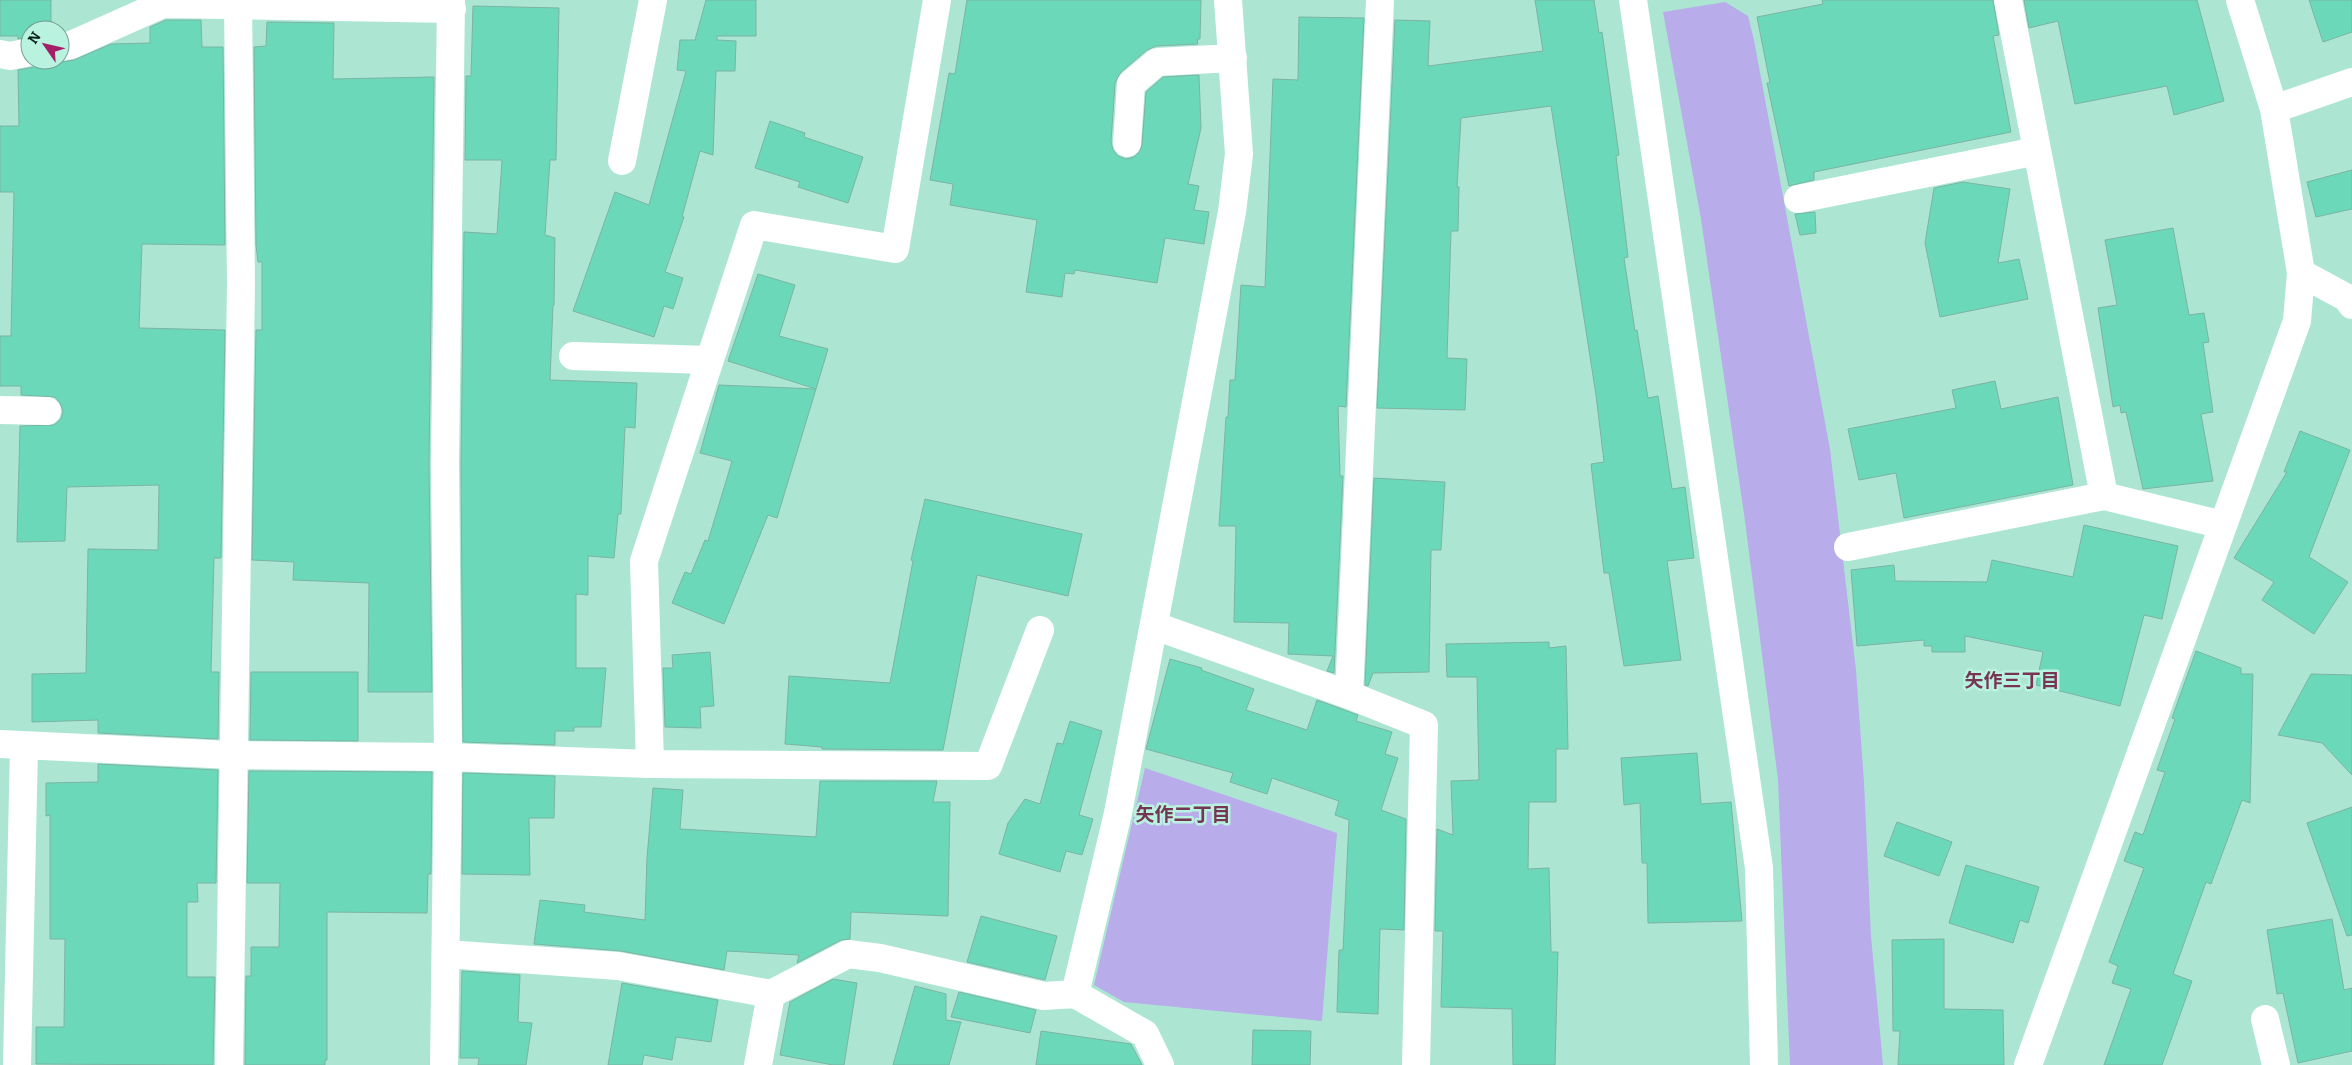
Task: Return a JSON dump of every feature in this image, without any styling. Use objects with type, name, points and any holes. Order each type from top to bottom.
[{"type":"street","points":[[622,161],[653,0]]},
{"type":"street","points":[[650,764],[644,561],[754,225],[895,248],[937,0]]},
{"type":"street","points":[[1075,994],[1118,813],[1155,626],[1232,212],[1239,154],[1228,0]]},
{"type":"street","points":[[1349,695],[1380,0]]},
{"type":"street","points":[[1633,0],[1758,868],[1764,1065]]},
{"type":"street","points":[[2008,0],[2104,496]]},
{"type":"street","points":[[2028,1065],[2297,321],[2301,273],[2274,109],[2240,0]]},
{"type":"street","points":[[229,1065],[232,755],[238,554],[240,295],[238,3]]},
{"type":"street","points":[[70,45],[163,4],[452,4],[444,464],[448,757],[444,1065]]},
{"type":"street","points":[[0,54],[10,56],[20,54]]},
{"type":"street","points":[[1127,142],[1131,84],[1157,62],[1233,58]]},
{"type":"street","points":[[2274,109],[2352,82]]},
{"type":"street","points":[[1798,199],[2037,151]]},
{"type":"street","points":[[2301,273],[2347,298],[2352,305]]},
{"type":"street","points":[[572,356],[710,360]]},
{"type":"street","points":[[0,410],[47,411]]},
{"type":"street","points":[[1848,547],[2104,496],[2223,526]]},
{"type":"street","points":[[1155,626],[1349,695],[1424,724],[1416,1065]]},
{"type":"street","points":[[17,1065],[12,745],[232,755],[448,757],[650,764],[988,766],[1040,630]]},
{"type":"street","points":[[446,954],[618,966],[770,994],[848,954],[880,958],[1044,996],[1075,994],[1145,1034],[1160,1065]]},
{"type":"street","points":[[758,1065],[770,994]]},
{"type":"street","points":[[2265,1019],[2276,1065]]},
{"type":"shaded area","points":[[1725,2],[1748,16],[1754,40],[1830,449],[1856,670],[1864,782],[1871,936],[1883,1065],[1790,1065],[1778,780],[1745,521],[1701,219],[1663,12]]},
{"type":"shaded area","points":[[1145,768],[1337,833],[1322,1021],[1124,1002],[1094,985]]},
{"type":"building","points":[[0,0],[51,0],[51,20],[20,20],[20,39],[18,39],[18,36],[0,36]]},
{"type":"building","points":[[706,0],[756,0],[756,36],[717,36],[717,40],[736,41],[735,71],[716,71],[713,155],[700,151],[682,217],[684,217],[665,272],[683,278],[673,309],[664,306],[654,337],[573,311],[615,192],[649,205],[686,71],[677,70],[680,40],[695,40]]},
{"type":"building","points":[[967,0],[1201,0],[1200,39],[1197,39],[1198,44],[1156,46],[1147,50],[1121,72],[1115,83],[1111,142],[1113,150],[1118,156],[1126,159],[1134,157],[1140,151],[1142,145],[1146,92],[1163,77],[1199,75],[1201,128],[1188,184],[1199,186],[1194,210],[1209,212],[1204,244],[1165,238],[1157,283],[1075,270],[1074,274],[1065,273],[1062,297],[1026,292],[1037,220],[950,205],[953,184],[930,180],[949,73],[955,74]]},
{"type":"building","points":[[1535,0],[1594,0],[1599,33],[1602,32],[1619,155],[1616,156],[1628,257],[1624,258],[1635,331],[1637,330],[1648,398],[1658,396],[1672,489],[1685,487],[1694,558],[1667,561],[1681,660],[1624,666],[1609,573],[1604,573],[1591,464],[1604,462],[1596,395],[1551,106],[1461,118],[1457,187],[1459,187],[1458,231],[1451,231],[1447,358],[1467,359],[1465,410],[1377,408],[1395,20],[1430,21],[1428,66],[1543,51]]},
{"type":"building","points":[[1822,0],[1993,0],[1999,35],[1993,36],[2011,132],[1814,172],[1814,180],[1789,186],[1767,83],[1770,83],[1757,17],[1823,4]]},
{"type":"building","points":[[2024,0],[2197,0],[2224,101],[2174,115],[2167,86],[2075,104],[2058,21],[2029,28]]},
{"type":"building","points":[[2309,0],[2352,0],[2352,32],[2323,42]]},
{"type":"building","points":[[473,6],[559,8],[556,160],[550,160],[545,235],[555,238],[550,380],[637,383],[635,428],[625,427],[621,514],[618,514],[614,558],[588,556],[588,595],[576,594],[576,668],[606,668],[601,727],[574,727],[574,731],[555,731],[555,745],[463,742],[461,464],[464,232],[497,234],[502,160],[465,160],[466,76],[471,76]]},
{"type":"building","points":[[1299,17],[1364,18],[1346,407],[1338,406],[1340,476],[1343,476],[1334,673],[1327,671],[1333,656],[1288,654],[1289,623],[1234,622],[1236,526],[1219,526],[1226,417],[1228,417],[1230,380],[1235,380],[1241,285],[1265,287],[1273,79],[1298,80]]},
{"type":"building","points":[[166,20],[201,20],[202,47],[223,47],[225,245],[142,244],[139,328],[225,330],[221,558],[214,558],[211,672],[219,672],[218,739],[98,733],[98,720],[32,722],[32,674],[86,673],[88,549],[158,550],[159,485],[67,487],[65,541],[17,542],[20,426],[54,425],[61,419],[63,411],[55,397],[21,395],[21,386],[0,386],[0,336],[11,336],[14,192],[0,192],[0,126],[19,126],[18,70],[70,70],[70,61],[111,44],[150,43],[150,27]]},
{"type":"building","points":[[267,22],[334,23],[333,79],[434,77],[429,464],[432,692],[368,692],[369,583],[293,580],[294,562],[252,560],[256,330],[262,330],[262,262],[258,262],[256,245],[254,47],[266,46]]},
{"type":"building","points":[[770,121],[805,133],[804,137],[863,157],[848,203],[798,187],[800,182],[755,168]]},
{"type":"building","points":[[2352,170],[2352,209],[2316,217],[2307,182]]},
{"type":"building","points":[[1963,182],[2010,189],[1998,263],[2019,259],[2028,299],[1940,317],[1925,243],[1934,188]]},
{"type":"building","points":[[1815,212],[1816,233],[1800,235],[1795,214]]},
{"type":"building","points":[[2173,228],[2189,315],[2204,313],[2209,342],[2203,343],[2213,412],[2201,414],[2213,481],[2143,489],[2126,412],[2121,413],[2120,405],[2113,407],[2098,308],[2117,305],[2105,240]]},
{"type":"building","points":[[758,274],[795,285],[779,336],[828,349],[816,389],[728,361]]},
{"type":"building","points":[[1995,381],[2001,409],[2058,397],[2073,485],[1904,518],[1896,473],[1859,480],[1848,429],[1956,408],[1952,390]]},
{"type":"building","points":[[719,385],[816,389],[777,518],[768,515],[724,624],[672,603],[685,572],[691,574],[705,540],[708,541],[732,461],[700,453]]},
{"type":"building","points":[[2300,431],[2350,450],[2309,557],[2348,582],[2314,634],[2262,600],[2274,582],[2234,558],[2287,472],[2284,472]]},
{"type":"building","points":[[1374,478],[1445,482],[1441,550],[1431,550],[1429,672],[1373,673],[1368,686],[1365,685]]},
{"type":"building","points":[[925,499],[1082,534],[1068,596],[977,575],[943,750],[822,749],[822,747],[785,744],[789,676],[890,683],[913,561],[911,560]]},
{"type":"building","points":[[2084,525],[2178,546],[2162,619],[2144,615],[2120,706],[2036,685],[2043,652],[1965,636],[1965,652],[1932,652],[1932,646],[1924,646],[1924,640],[1857,646],[1851,570],[1894,565],[1895,581],[1987,582],[1992,560],[2073,577]]},
{"type":"building","points":[[1549,642],[1549,648],[1566,646],[1568,749],[1556,749],[1556,802],[1529,802],[1528,869],[1549,868],[1551,952],[1558,952],[1555,1065],[1513,1065],[1512,1009],[1441,1007],[1443,931],[1435,931],[1437,829],[1453,835],[1451,781],[1479,780],[1477,677],[1447,677],[1446,644]]},
{"type":"building","points":[[2196,651],[2241,668],[2241,674],[2253,674],[2250,803],[2242,800],[2211,884],[2206,882],[2173,974],[2192,981],[2162,1065],[2104,1065],[2131,989],[2112,983],[2118,966],[2109,962],[2144,868],[2124,861],[2135,832],[2143,835],[2165,772],[2157,770],[2175,719],[2172,718]]},
{"type":"building","points":[[710,652],[714,706],[700,707],[701,728],[665,727],[663,668],[673,668],[672,655]]},
{"type":"building","points":[[1170,659],[1202,668],[1201,670],[1254,689],[1246,710],[1307,730],[1317,700],[1358,715],[1356,721],[1392,732],[1385,754],[1398,758],[1381,810],[1406,819],[1404,930],[1380,929],[1378,1014],[1337,1012],[1339,950],[1343,950],[1349,820],[1335,815],[1339,801],[1272,778],[1267,794],[1230,782],[1233,773],[1146,749]]},
{"type":"building","points":[[251,672],[358,672],[358,741],[250,740]]},
{"type":"building","points":[[2311,674],[2352,675],[2352,775],[2322,743],[2278,735]]},
{"type":"building","points":[[1070,721],[1102,731],[1079,815],[1093,819],[1082,855],[1066,851],[1060,872],[999,854],[1008,823],[1025,799],[1040,804],[1057,743],[1063,744]]},
{"type":"building","points":[[1697,753],[1701,804],[1731,802],[1742,921],[1648,923],[1647,863],[1642,863],[1640,803],[1624,805],[1621,758]]},
{"type":"building","points":[[98,764],[218,770],[216,883],[197,883],[198,902],[187,902],[187,977],[215,977],[213,1065],[36,1064],[36,1027],[64,1027],[65,939],[50,939],[50,815],[46,816],[46,783],[98,782]]},
{"type":"building","points":[[249,771],[432,772],[431,874],[428,874],[427,913],[327,912],[327,1060],[325,1060],[325,1065],[245,1065],[246,976],[251,976],[251,947],[279,947],[280,883],[247,883]]},
{"type":"building","points":[[463,773],[555,776],[554,818],[529,818],[530,875],[462,874]]},
{"type":"building","points":[[820,781],[937,781],[933,802],[950,802],[948,916],[851,912],[850,939],[841,940],[797,963],[799,955],[727,951],[724,970],[621,951],[534,944],[540,900],[585,905],[584,912],[645,920],[647,858],[653,788],[683,790],[680,829],[816,837]]},
{"type":"building","points":[[2352,807],[2352,935],[2347,936],[2307,823]]},
{"type":"building","points":[[1897,822],[1952,842],[1939,876],[1884,856]]},
{"type":"building","points":[[1966,865],[2039,887],[2028,923],[2020,920],[2013,943],[1949,923]]},
{"type":"building","points":[[981,916],[1057,936],[1045,980],[967,962]]},
{"type":"building","points":[[2332,919],[2344,990],[2352,988],[2352,1051],[2298,1063],[2283,993],[2277,994],[2267,930]]},
{"type":"building","points":[[1944,939],[1944,1009],[2003,1010],[2004,1065],[1898,1065],[1900,1031],[1893,1031],[1892,940]]},
{"type":"building","points":[[462,971],[520,975],[518,1022],[532,1023],[526,1065],[478,1065],[479,1058],[460,1058]]},
{"type":"building","points":[[833,979],[857,983],[844,1065],[833,1065],[780,1055],[790,1002]]},
{"type":"building","points":[[622,983],[718,1000],[711,1042],[676,1037],[672,1060],[644,1055],[642,1065],[608,1065]]},
{"type":"building","points":[[915,986],[946,994],[946,1020],[961,1022],[949,1065],[893,1065]]},
{"type":"building","points":[[959,992],[1036,1010],[1030,1033],[951,1017]]},
{"type":"building","points":[[1253,1030],[1311,1031],[1310,1065],[1252,1065]]},
{"type":"building","points":[[1041,1031],[1131,1044],[1142,1065],[1036,1065]]},
{"type":"district","name":"矢作三丁目","points":[[2012,680]]},
{"type":"district","name":"矢作二丁目","points":[[1183,814]]}]
